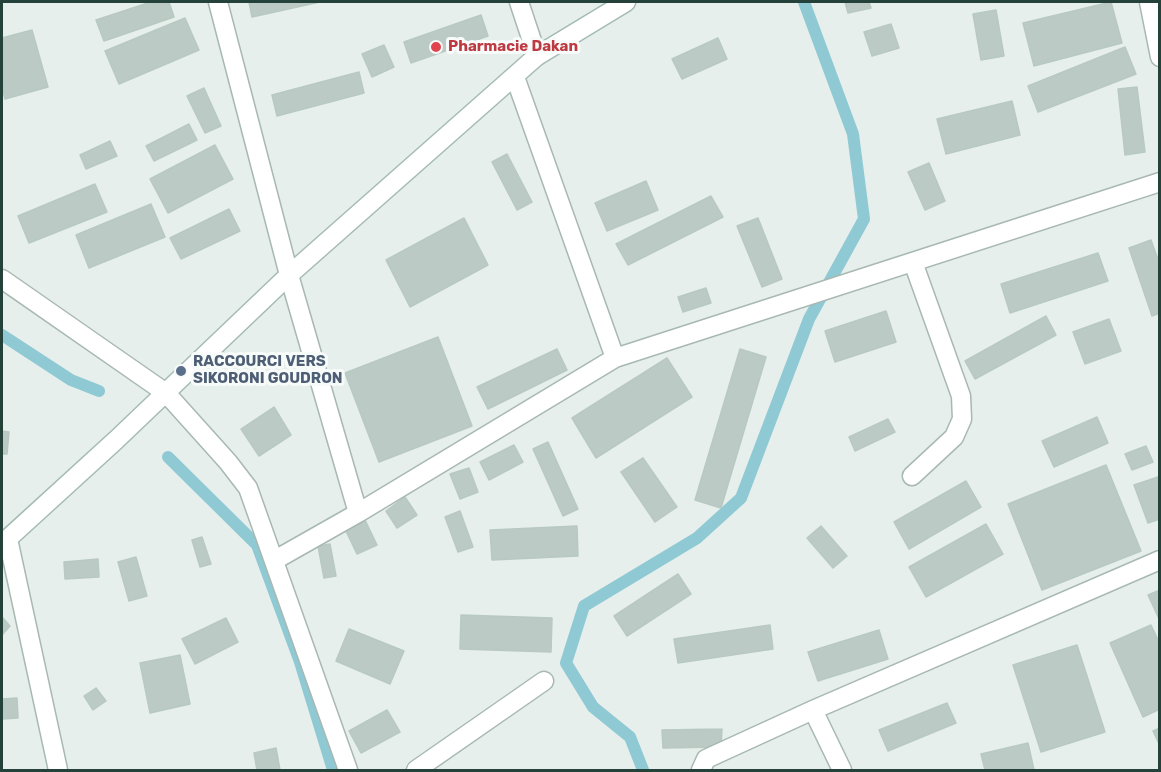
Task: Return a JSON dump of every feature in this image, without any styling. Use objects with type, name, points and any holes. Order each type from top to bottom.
[{"type":"street","points":[[218,2],[289,275],[358,513]]},
{"type":"street","points":[[519,2],[537,56]]},
{"type":"street","points":[[58,771],[5,542],[289,275],[537,56],[626,2]]},
{"type":"street","points":[[1149,2],[1160,57]]},
{"type":"street","points":[[514,77],[615,358]]},
{"type":"street","points":[[275,560],[358,513],[615,358],[1160,182]]},
{"type":"street","points":[[912,476],[954,437],[962,419],[961,396],[913,262]]},
{"type":"street","points":[[2,279],[166,393],[228,462],[248,488],[348,771]]},
{"type":"street","points":[[701,771],[706,759],[813,710],[1160,560]]},
{"type":"street","points":[[416,771],[544,681]]},
{"type":"street","points":[[813,710],[842,771]]},
{"type":"building","points":[[151,2],[169,2],[174,17],[104,41],[96,20]]},
{"type":"building","points":[[249,2],[320,2],[252,17]]},
{"type":"building","points":[[845,2],[869,2],[871,8],[848,13]]},
{"type":"building","points":[[1111,2],[1122,43],[1034,66],[1023,23]]},
{"type":"building","points":[[996,10],[1004,56],[981,60],[973,14]]},
{"type":"building","points":[[481,15],[488,36],[411,63],[404,42]]},
{"type":"building","points":[[185,18],[199,50],[119,84],[105,51]]},
{"type":"building","points":[[891,24],[899,48],[872,56],[864,32]]},
{"type":"building","points":[[32,30],[48,87],[5,99],[2,87],[2,38]]},
{"type":"building","points":[[718,38],[727,59],[682,79],[672,59]]},
{"type":"building","points":[[384,45],[394,67],[372,77],[362,54]]},
{"type":"building","points":[[1125,47],[1136,74],[1038,112],[1028,86]]},
{"type":"building","points":[[359,72],[364,93],[277,116],[272,95]]},
{"type":"building","points":[[1137,87],[1145,152],[1125,155],[1118,89]]},
{"type":"building","points":[[204,88],[221,126],[205,133],[187,96]]},
{"type":"building","points":[[1012,101],[1020,135],[946,154],[937,119]]},
{"type":"building","points":[[189,124],[197,140],[154,161],[146,146]]},
{"type":"building","points":[[110,141],[117,156],[86,169],[80,155]]},
{"type":"building","points":[[215,145],[233,179],[168,213],[150,179]]},
{"type":"building","points":[[507,154],[532,202],[517,210],[492,162]]},
{"type":"building","points":[[929,163],[945,201],[925,210],[908,172]]},
{"type":"building","points":[[646,181],[658,210],[607,231],[595,203]]},
{"type":"building","points":[[95,184],[107,212],[29,243],[18,216]]},
{"type":"building","points":[[711,196],[723,217],[628,265],[616,244]]},
{"type":"building","points":[[151,204],[165,237],[89,268],[76,235]]},
{"type":"building","points":[[229,209],[240,231],[181,259],[170,238]]},
{"type":"building","points":[[464,218],[488,265],[410,307],[386,260]]},
{"type":"building","points":[[758,218],[782,279],[762,287],[737,226]]},
{"type":"building","points":[[1151,240],[1160,265],[1160,313],[1152,316],[1129,248]]},
{"type":"building","points":[[1098,253],[1108,281],[1010,313],[1001,284]]},
{"type":"building","points":[[706,288],[711,303],[683,312],[678,297]]},
{"type":"building","points":[[886,311],[896,342],[835,362],[825,331]]},
{"type":"building","points":[[1046,316],[1056,335],[975,379],[965,361]]},
{"type":"building","points":[[1109,319],[1121,351],[1085,364],[1073,332]]},
{"type":"building","points":[[438,337],[472,426],[379,462],[345,373]]},
{"type":"building","points":[[557,349],[567,370],[488,409],[477,387]]},
{"type":"building","points":[[740,349],[766,357],[721,508],[695,500]]},
{"type":"building","points":[[667,358],[692,397],[596,458],[572,418]]},
{"type":"building","points":[[274,407],[291,435],[259,456],[241,429]]},
{"type":"building","points":[[1097,417],[1108,443],[1054,467],[1042,441]]},
{"type":"building","points":[[888,419],[895,432],[855,451],[849,437]]},
{"type":"building","points":[[2,431],[9,432],[7,454],[2,454]]},
{"type":"building","points":[[548,442],[578,509],[563,516],[533,449]]},
{"type":"building","points":[[514,445],[523,462],[489,480],[480,462]]},
{"type":"building","points":[[1146,446],[1153,462],[1132,470],[1125,454]]},
{"type":"building","points":[[643,458],[677,507],[655,522],[621,472]]},
{"type":"building","points":[[1106,465],[1141,551],[1042,590],[1008,504]]},
{"type":"building","points":[[469,468],[478,492],[460,499],[450,474]]},
{"type":"building","points":[[1158,477],[1160,519],[1148,523],[1134,485]]},
{"type":"building","points":[[966,481],[981,507],[909,549],[894,522]]},
{"type":"building","points":[[405,497],[417,515],[397,528],[386,511]]},
{"type":"building","points":[[460,511],[473,547],[458,552],[445,517]]},
{"type":"building","points":[[365,520],[377,545],[357,554],[345,529]]},
{"type":"building","points":[[986,524],[1003,554],[926,597],[909,567]]},
{"type":"building","points":[[577,526],[578,556],[492,560],[490,530]]},
{"type":"building","points":[[821,526],[847,556],[833,568],[807,538]]},
{"type":"building","points":[[202,537],[211,564],[200,567],[192,540]]},
{"type":"building","points":[[330,544],[336,576],[324,578],[318,546]]},
{"type":"building","points":[[136,557],[147,596],[129,601],[118,562]]},
{"type":"building","points":[[98,559],[99,577],[65,579],[64,562]]},
{"type":"building","points":[[678,574],[691,594],[627,636],[614,616]]},
{"type":"building","points":[[1160,590],[1160,621],[1148,595]]},
{"type":"building","points":[[461,615],[552,618],[551,652],[460,649]]},
{"type":"building","points":[[2,617],[10,626],[2,635]]},
{"type":"building","points":[[226,618],[238,642],[195,664],[182,639]]},
{"type":"building","points":[[770,625],[773,649],[678,663],[674,639]]},
{"type":"building","points":[[1151,625],[1160,644],[1160,709],[1143,717],[1110,643]]},
{"type":"building","points":[[349,629],[404,651],[390,684],[336,661]]},
{"type":"building","points":[[879,630],[888,659],[818,681],[808,652]]},
{"type":"building","points":[[1077,645],[1105,732],[1041,752],[1013,665]]},
{"type":"building","points":[[180,655],[190,704],[150,713],[140,663]]},
{"type":"building","points":[[96,688],[106,701],[93,710],[84,696]]},
{"type":"building","points":[[17,698],[18,718],[2,719],[2,699]]},
{"type":"building","points":[[947,703],[956,723],[888,751],[879,730]]},
{"type":"building","points":[[387,710],[400,732],[361,753],[349,731]]},
{"type":"building","points":[[1160,728],[1160,746],[1153,731]]},
{"type":"building","points":[[722,729],[721,747],[663,748],[662,730]]},
{"type":"building","points":[[1028,743],[1034,770],[985,770],[981,754]]},
{"type":"building","points":[[276,748],[280,770],[257,770],[254,753]]},
{"type":"waterway","points":[[643,770],[630,737],[593,707],[566,663],[584,606],[697,538],[741,498],[809,319],[864,219],[853,134],[804,2]]},
{"type":"waterway","points":[[2,335],[71,380],[99,391]]},
{"type":"waterway","points":[[168,457],[257,545],[300,662],[333,770]]},
{"type":"place","name":"Pharmacie Dakan","points":[[436,47]]},
{"type":"place","name":"RACCOURCI VERS SIKORONI GOUDRON","points":[[181,371]]}]
